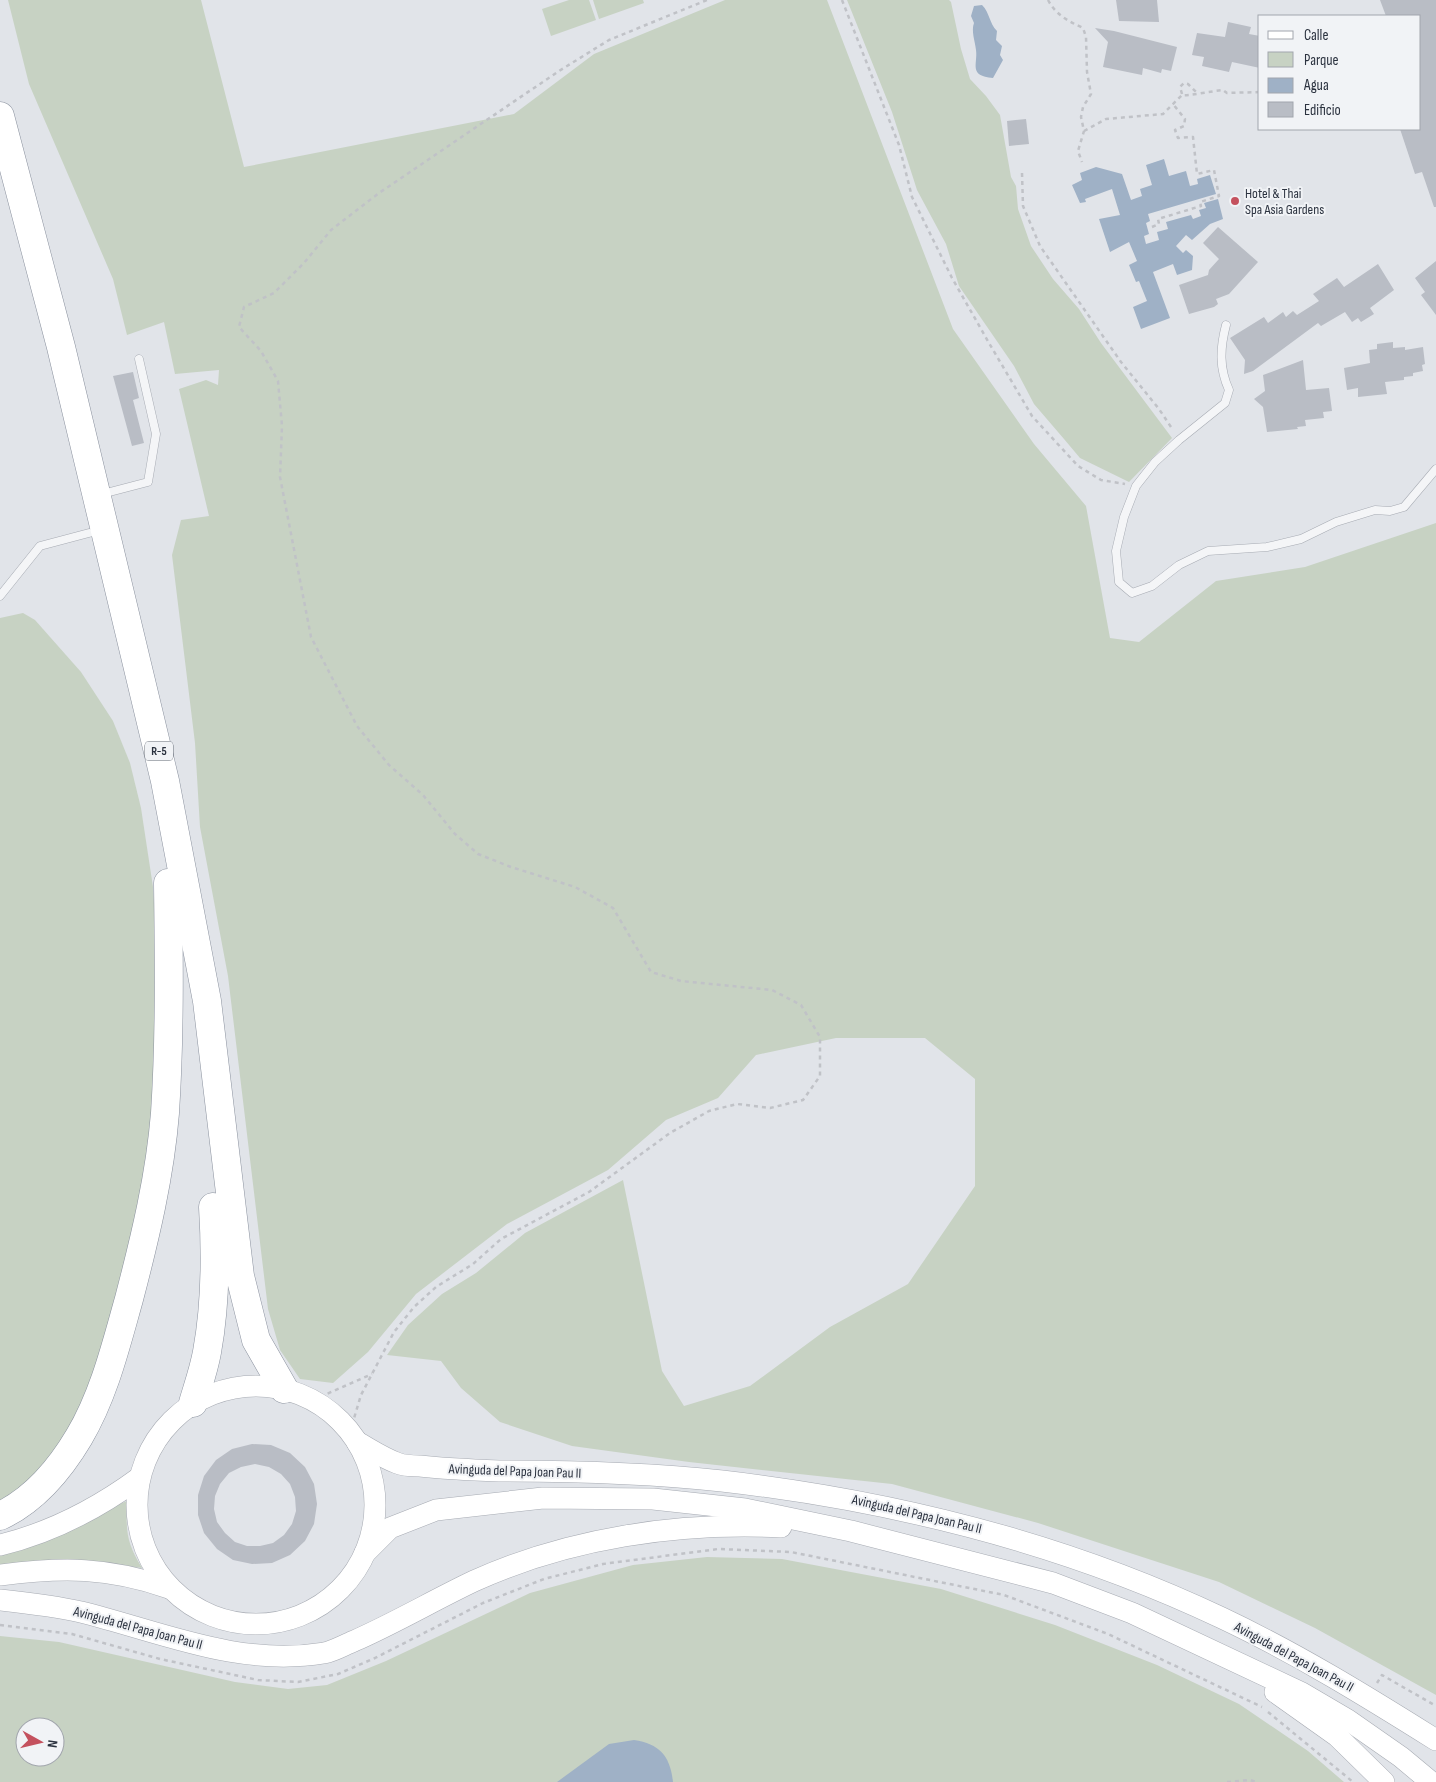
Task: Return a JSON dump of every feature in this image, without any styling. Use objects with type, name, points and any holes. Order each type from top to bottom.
[{"type":"highway","name":"R-5","points":[[0,116],[62,347],[140,668],[192,918],[207,1001],[240,1276],[256,1340],[284,1389]]},
{"type":"highway","points":[[0,174],[150,784],[194,1034],[215,1241],[216,1277],[210,1331],[193,1404]]},
{"type":"highway","points":[[0,1516],[14,1509],[37,1491],[61,1463],[79,1436],[97,1401],[144,1244],[159,1159],[165,1107],[168,1034],[168,883]]},
{"type":"main road","points":[[0,1575],[47,1569],[104,1570],[137,1577],[169,1588],[200,1611],[237,1624],[276,1623],[313,1610],[344,1586],[365,1553],[374,1516],[372,1477],[353,1437],[337,1418],[313,1400],[284,1389],[253,1386],[222,1391],[193,1404],[169,1423],[151,1449],[139,1478],[137,1517],[147,1555],[169,1588]]},
{"type":"main road","name":"Avinguda del Papa Joan Pau II","points":[[353,1437],[399,1464],[462,1471],[627,1474],[720,1481],[833,1496],[901,1508],[975,1527],[1032,1544],[1113,1572],[1222,1618],[1368,1697],[1436,1740]]},
{"type":"main road","points":[[0,1545],[55,1526],[107,1502],[139,1478]]},
{"type":"main road","name":"Avinguda del Papa Joan Pau II","points":[[365,1553],[390,1528],[436,1510],[543,1498],[653,1500],[736,1508],[851,1531],[1053,1583],[1132,1613],[1302,1693],[1348,1720],[1401,1757],[1431,1782]]},
{"type":"main road","name":"Avinguda del Papa Joan Pau II","points":[[0,1600],[80,1612],[227,1651],[260,1657],[290,1657],[326,1652],[373,1633],[475,1581],[521,1562],[608,1539],[636,1533],[746,1525],[851,1531]]},
{"type":"main road","name":"Avinguda del Papa Joan Pau II","points":[[1217,1652],[1337,1736],[1384,1782]]},
{"type":"main road","points":[[1368,1697],[1416,1719],[1436,1731]]},
{"type":"lane","points":[[1226,325],[1221,346],[1222,375],[1230,390],[1225,403],[1179,440],[1156,462],[1136,486],[1124,518],[1116,551],[1119,582],[1132,593],[1152,586],[1179,565],[1208,551],[1267,547],[1302,539],[1336,522],[1375,510],[1390,511],[1404,507],[1436,469]]},
{"type":"lane","points":[[97,495],[148,482],[156,434],[139,359]]},
{"type":"lane","points":[[0,596],[40,546],[89,534]]},
{"type":"path","points":[[353,1437],[361,1395],[394,1332],[414,1307],[436,1288],[473,1264],[501,1239],[589,1192],[670,1133],[708,1111],[737,1104],[770,1108],[802,1100],[820,1076],[820,1037],[801,1005],[772,990],[681,981],[651,972],[614,908],[575,887],[511,867],[478,854],[455,834],[423,795],[389,765],[357,726],[311,636],[280,478],[282,426],[278,381],[261,351],[239,327],[244,307],[274,293],[304,264],[331,230],[430,157],[609,40],[706,0]]},
{"type":"path","points":[[842,0],[899,145],[912,197],[952,278],[1032,416],[1078,466],[1101,480],[1136,486]]},
{"type":"path","points":[[1048,0],[1053,10],[1067,21],[1083,28],[1086,36],[1087,72],[1091,94],[1083,107],[1081,117],[1084,131],[1078,151],[1082,162]]},
{"type":"path","points":[[1182,94],[1180,87],[1184,83],[1188,84],[1196,92]]},
{"type":"path","points":[[1182,94],[1191,95],[1196,92],[1223,90],[1228,93],[1258,92]]},
{"type":"path","points":[[1084,131],[1106,119],[1163,114],[1182,94]]},
{"type":"path","points":[[1152,227],[1159,224],[1158,219],[1201,206],[1200,202],[1219,196],[1214,170],[1197,174],[1193,137],[1178,138],[1175,130],[1184,126],[1185,119],[1173,104]]},
{"type":"path","points":[[1022,173],[1024,206],[1040,246],[1121,362],[1159,409],[1179,440]]},
{"type":"path","points":[[313,1400],[373,1373]]},
{"type":"path","points":[[0,1625],[72,1634],[160,1659],[258,1680],[298,1682],[338,1674],[375,1658],[483,1603],[544,1579],[603,1564],[718,1549],[791,1552],[1004,1595],[1108,1634],[1262,1706],[1353,1782]]},
{"type":"path","points":[[1368,1697],[1382,1675],[1436,1706]]},
{"type":"path","points":[[1227,1782],[1250,1780],[1256,1782]]},
{"type":"green space","points":[[8,0],[201,0],[244,167],[514,114],[594,54],[725,0],[827,0],[953,329],[1034,444],[1086,506],[1110,638],[1139,642],[1216,581],[1305,567],[1436,523],[1436,1695],[1315,1628],[1219,1582],[1038,1523],[892,1484],[689,1462],[572,1446],[500,1422],[461,1388],[441,1361],[387,1355],[408,1325],[442,1294],[476,1273],[525,1233],[623,1180],[662,1371],[684,1406],[750,1386],[830,1327],[908,1284],[975,1186],[975,1079],[925,1038],[836,1038],[756,1055],[718,1098],[666,1120],[608,1170],[507,1224],[416,1294],[368,1352],[333,1383],[300,1379],[280,1350],[268,1309],[228,976],[200,827],[195,743],[172,555],[181,520],[209,516],[179,389],[206,380],[218,385],[219,370],[175,374],[164,322],[127,335],[113,279],[29,84]]},
{"type":"green space","points":[[569,0],[589,0],[596,20],[551,36],[542,9]]},
{"type":"green space","points":[[593,0],[643,0],[644,3],[599,19]]},
{"type":"green space","points":[[847,0],[949,0],[951,2],[961,49],[970,79],[1000,115],[1011,177],[1016,186],[1018,209],[1031,246],[1053,279],[1079,309],[1101,343],[1172,438],[1129,482],[1080,458],[1034,404],[1014,366],[959,286],[946,244],[917,190],[892,112]]},
{"type":"green space","points":[[23,613],[35,620],[81,672],[113,721],[130,763],[141,808],[153,887],[161,1019],[143,1209],[83,1411],[31,1485],[0,1508],[0,618]]},
{"type":"green space","points":[[127,1501],[128,1536],[142,1568],[108,1563],[0,1567],[0,1553]]},
{"type":"green space","points":[[707,1557],[782,1559],[941,1589],[1055,1625],[1157,1665],[1239,1704],[1308,1751],[1344,1782],[0,1782],[0,1636],[59,1642],[235,1682],[288,1689],[327,1685],[386,1661],[530,1593],[633,1565]]},
{"type":"water","points":[[982,5],[997,31],[996,40],[1002,46],[1000,55],[1003,60],[993,78],[980,75],[976,68],[974,23],[971,16],[974,6]]},
{"type":"water","points":[[1164,159],[1169,176],[1186,171],[1190,186],[1198,184],[1197,179],[1210,175],[1216,194],[1148,214],[1150,221],[1146,223],[1149,234],[1144,236],[1146,244],[1159,240],[1157,232],[1168,229],[1166,222],[1191,215],[1193,219],[1201,216],[1199,210],[1206,208],[1204,203],[1218,199],[1223,219],[1210,224],[1192,240],[1186,235],[1176,246],[1183,253],[1186,250],[1193,256],[1192,270],[1177,275],[1173,264],[1153,272],[1170,318],[1141,329],[1133,307],[1147,301],[1139,281],[1136,282],[1129,265],[1137,261],[1129,242],[1110,252],[1099,219],[1120,215],[1112,189],[1085,199],[1086,202],[1080,203],[1072,185],[1082,180],[1080,173],[1096,167],[1122,174],[1131,200],[1142,196],[1140,189],[1152,185],[1146,165]]},
{"type":"water","points":[[634,1740],[651,1745],[662,1753],[669,1765],[673,1782],[557,1782],[609,1744]]},
{"type":"building","points":[[1116,0],[1157,0],[1159,22],[1119,21]]},
{"type":"building","points":[[1380,0],[1436,0],[1436,207],[1434,207],[1422,172],[1415,174],[1400,130],[1421,130],[1421,15],[1386,15]]},
{"type":"building","points":[[1228,22],[1251,27],[1249,34],[1258,36],[1258,68],[1232,62],[1229,72],[1202,66],[1204,57],[1192,55],[1197,33],[1225,37]]},
{"type":"building","points":[[1095,28],[1177,47],[1171,71],[1162,69],[1161,73],[1143,68],[1142,75],[1103,67],[1108,42]]},
{"type":"building","points":[[1026,119],[1029,144],[1009,146],[1007,121]]},
{"type":"building","points":[[1218,227],[1258,262],[1229,294],[1216,299],[1218,304],[1214,307],[1189,314],[1179,285],[1208,275],[1209,270],[1219,259],[1203,243]]},
{"type":"building","points":[[1436,261],[1436,315],[1421,295],[1425,292],[1415,278]]},
{"type":"building","points":[[1378,264],[1394,290],[1370,308],[1374,314],[1361,322],[1358,318],[1352,322],[1345,312],[1321,326],[1318,323],[1253,371],[1244,374],[1245,360],[1230,338],[1264,317],[1268,323],[1283,312],[1286,317],[1293,311],[1297,315],[1319,301],[1313,294],[1337,278],[1344,287]]},
{"type":"building","points":[[1393,342],[1393,348],[1405,347],[1405,350],[1423,347],[1425,364],[1422,365],[1423,371],[1413,373],[1413,376],[1404,377],[1404,380],[1385,382],[1387,394],[1358,397],[1358,388],[1347,390],[1344,368],[1370,363],[1369,350],[1377,349],[1377,344]]},
{"type":"building","points":[[1303,360],[1306,390],[1329,388],[1332,411],[1323,412],[1324,418],[1305,420],[1306,426],[1297,427],[1298,429],[1267,432],[1263,407],[1254,399],[1265,391],[1263,375]]},
{"type":"building","points":[[133,372],[139,398],[133,400],[144,443],[132,446],[113,376]]},
{"type":"building","points":[[252,1444],[271,1445],[290,1453],[305,1467],[314,1484],[317,1504],[314,1524],[305,1541],[290,1555],[272,1563],[252,1564],[233,1560],[217,1549],[204,1533],[198,1515],[198,1495],[204,1476],[216,1460],[232,1449]],"holes":[[[255,1464],[269,1467],[281,1474],[290,1484],[295,1497],[296,1511],[292,1524],[284,1535],[273,1543],[247,1546],[235,1542],[217,1522],[214,1509],[215,1496],[220,1484],[229,1473],[241,1467]]]},
{"type":"place","name":"Hotel & Thai Spa Asia Gardens","points":[[1235,201]]}]
